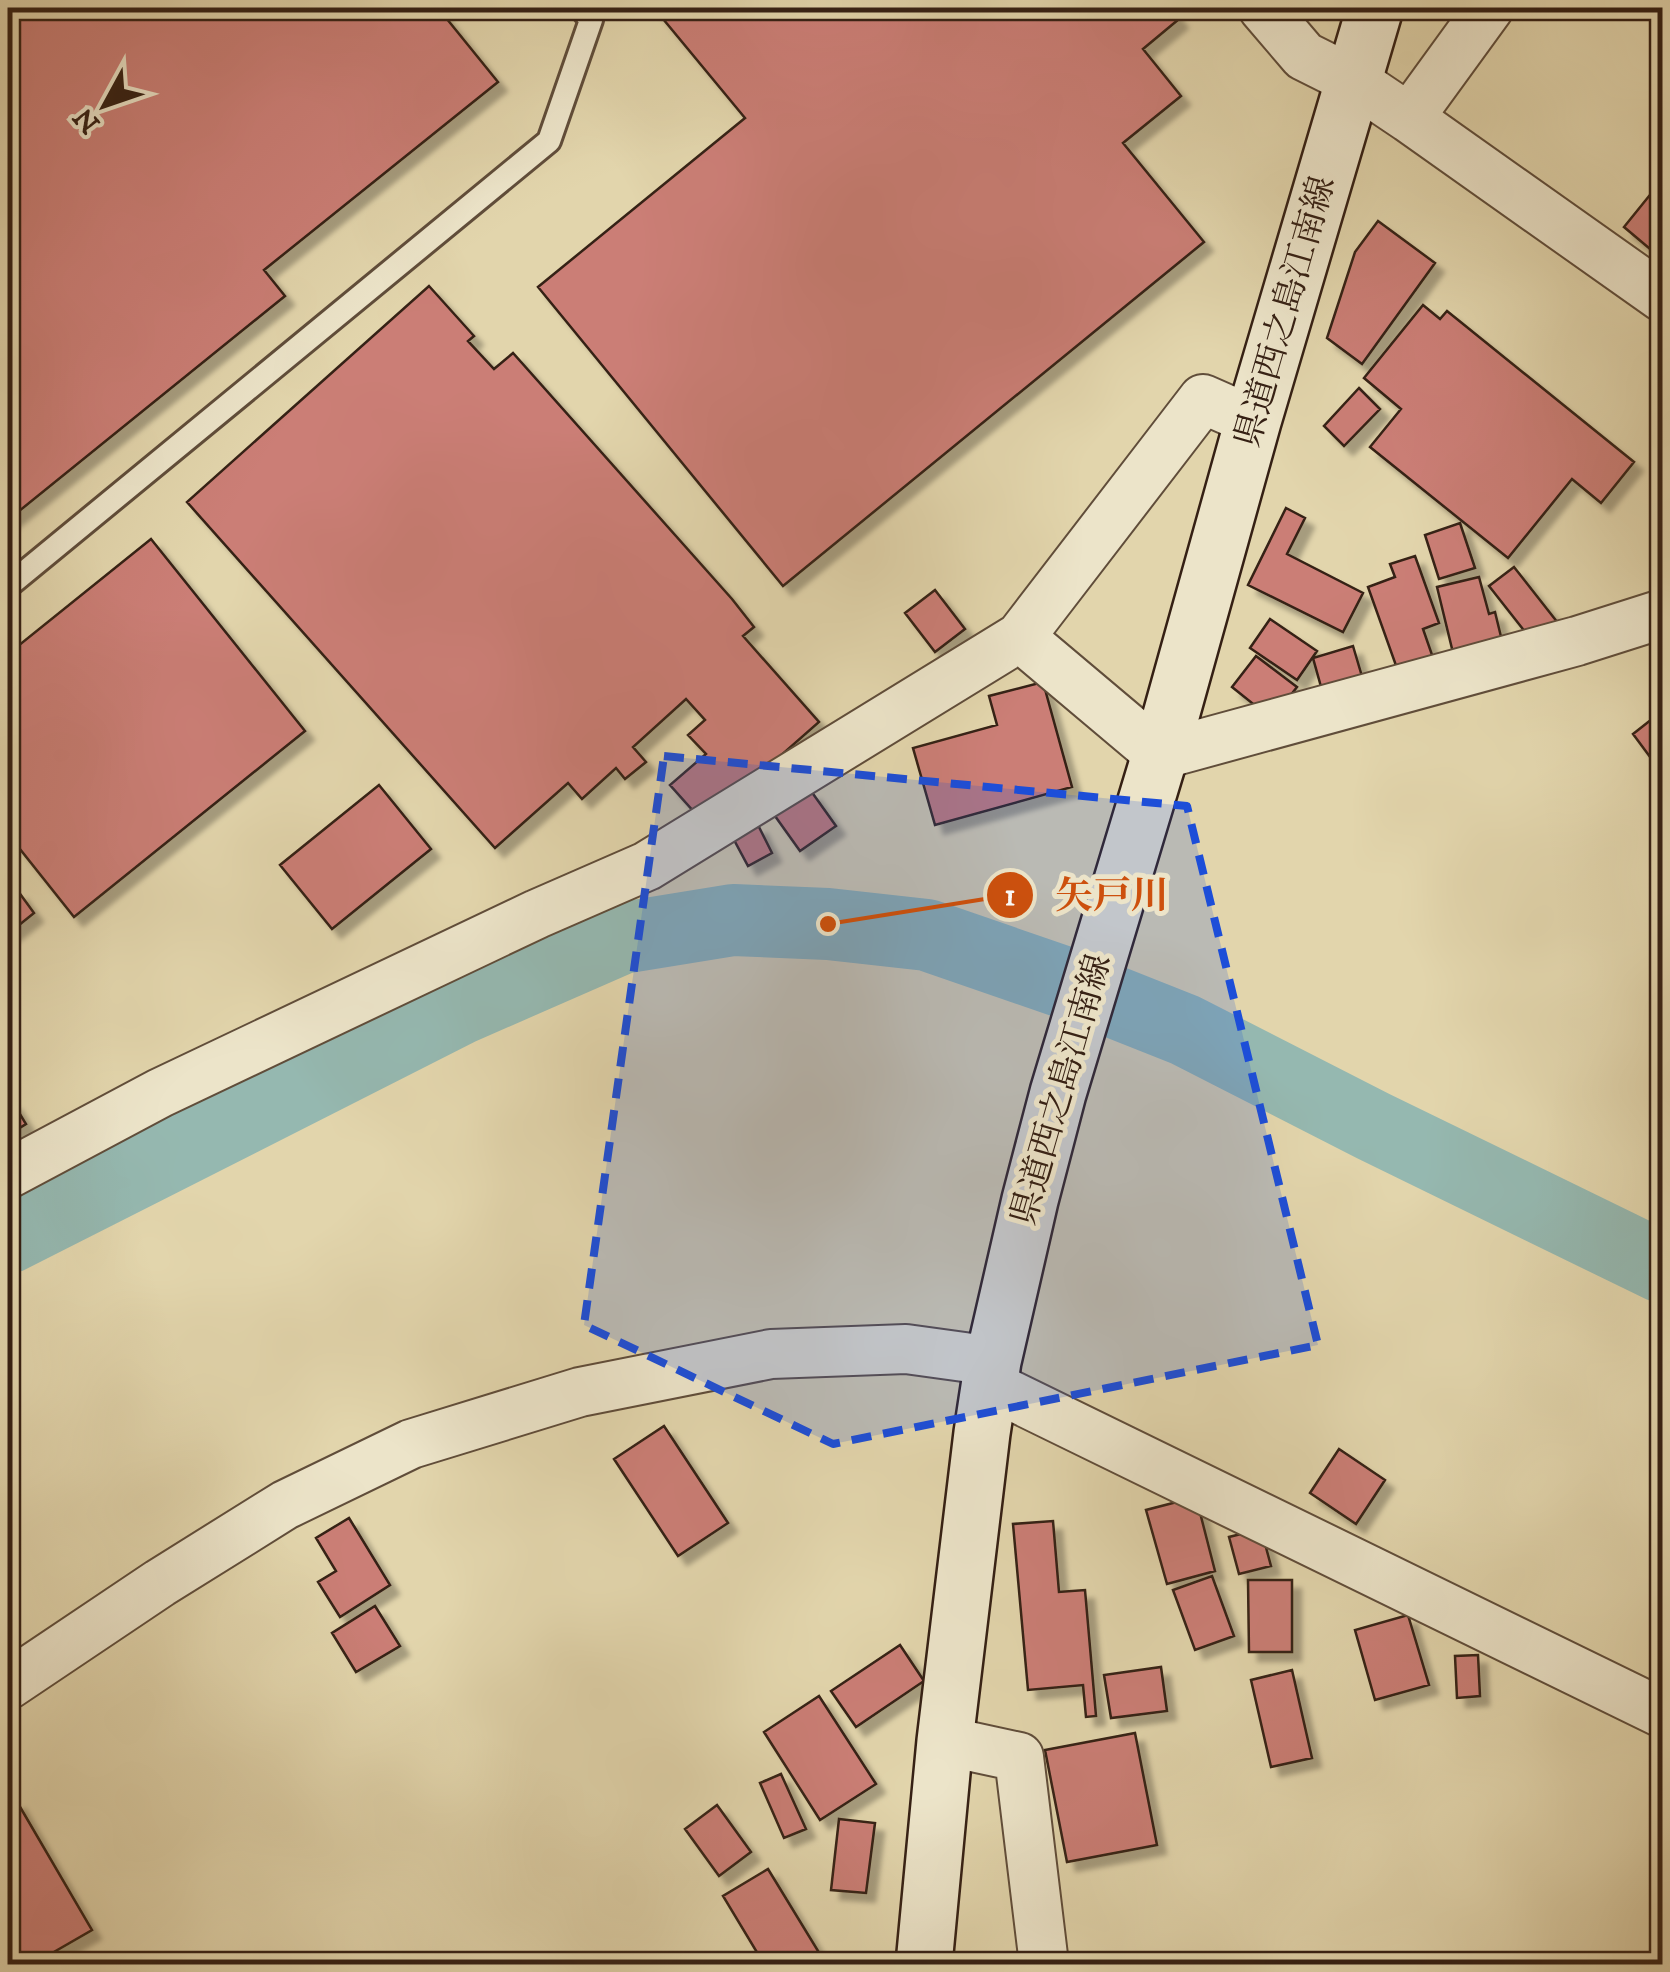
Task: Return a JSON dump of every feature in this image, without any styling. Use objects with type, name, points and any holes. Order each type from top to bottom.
[{"type":"main road","name":"県道西之島江南線","points":[[924,1964],[945,1741],[992,1373],[1030,1200],[1375,8]]},
{"type":"street","points":[[1263,8],[1304,56],[1354,81],[1409,118],[1662,297]]},
{"type":"street","points":[[1409,118],[1489,8]]},
{"type":"street","points":[[8,1174],[160,1093],[647,866],[1020,638],[1203,399],[1253,421]]},
{"type":"street","points":[[1020,638],[1160,755],[1577,641],[1662,614]]},
{"type":"street","points":[[8,1685],[160,1583],[285,1506],[411,1444],[580,1392],[771,1354],[906,1349],[992,1373],[1662,1712]]},
{"type":"street","points":[[945,1741],[1019,1757],[1044,1964]]},
{"type":"lane","points":[[8,586],[549,142],[591,20],[581,8]]},
{"type":"highlighted area","points":[[664,756],[1187,806],[1318,1345],[833,1444],[584,1325]]},
{"type":"building","points":[[8,8],[438,8],[498,82],[264,270],[285,296],[8,520]]},
{"type":"building","points":[[654,8],[1170,8],[1179,19],[1143,49],[1181,96],[1123,143],[1204,242],[783,586],[538,287],[745,118]]},
{"type":"building","points":[[1662,180],[1662,259],[1624,227]]},
{"type":"building","points":[[1378,221],[1435,263],[1362,364],[1327,338],[1355,252]]},
{"type":"building","points":[[429,286],[474,336],[468,341],[494,369],[513,353],[732,599],[754,627],[743,636],[819,722],[704,823],[670,785],[706,754],[688,735],[705,720],[686,699],[633,747],[646,762],[625,779],[616,768],[582,799],[568,783],[495,848],[187,502]]},
{"type":"building","points":[[1423,305],[1440,319],[1447,311],[1634,462],[1601,503],[1572,479],[1508,558],[1370,447],[1401,409],[1364,378]]},
{"type":"building","points":[[1359,388],[1380,409],[1344,446],[1324,426]]},
{"type":"building","points":[[1286,508],[1305,518],[1287,554],[1363,593],[1343,632],[1248,585]]},
{"type":"building","points":[[1460,523],[1475,568],[1439,579],[1425,535]]},
{"type":"building","points":[[151,539],[305,731],[74,917],[8,834],[8,654]]},
{"type":"building","points":[[1415,556],[1439,623],[1423,629],[1439,675],[1404,688],[1368,587],[1395,577],[1390,564]]},
{"type":"building","points":[[1514,567],[1558,623],[1533,642],[1489,586]]},
{"type":"building","points":[[1479,577],[1489,614],[1495,612],[1504,649],[1455,661],[1437,587]]},
{"type":"building","points":[[935,590],[965,629],[935,652],[905,613]]},
{"type":"building","points":[[1270,619],[1317,651],[1297,680],[1250,648]]},
{"type":"building","points":[[1353,646],[1366,690],[1325,701],[1313,658]]},
{"type":"building","points":[[1256,656],[1297,687],[1272,719],[1232,687]]},
{"type":"building","points":[[1043,682],[1072,787],[935,825],[913,748],[997,725],[989,696]]},
{"type":"building","points":[[1652,719],[1662,732],[1662,773],[1633,734]]},
{"type":"building","points":[[379,785],[431,849],[332,929],[280,865]]},
{"type":"building","points":[[811,791],[836,826],[800,851],[775,816]]},
{"type":"building","points":[[758,825],[772,853],[748,866],[733,838]]},
{"type":"building","points":[[18,891],[34,913],[8,934],[8,899]]},
{"type":"building","points":[[12,1101],[26,1124],[8,1135],[8,1104]]},
{"type":"building","points":[[664,1426],[728,1523],[678,1556],[614,1459]]},
{"type":"building","points":[[1339,1449],[1385,1480],[1356,1524],[1310,1493]]},
{"type":"building","points":[[1196,1497],[1215,1571],[1167,1584],[1146,1510]]},
{"type":"building","points":[[349,1518],[390,1585],[340,1617],[318,1582],[336,1571],[316,1538]]},
{"type":"building","points":[[1053,1521],[1059,1592],[1085,1590],[1096,1716],[1086,1717],[1083,1685],[1028,1690],[1013,1524]]},
{"type":"building","points":[[1261,1529],[1271,1566],[1239,1574],[1229,1537]]},
{"type":"building","points":[[1212,1576],[1234,1636],[1195,1650],[1173,1590]]},
{"type":"building","points":[[1248,1580],[1292,1580],[1292,1652],[1249,1652]]},
{"type":"building","points":[[375,1606],[400,1646],[356,1672],[332,1633]]},
{"type":"building","points":[[1408,1615],[1429,1685],[1375,1700],[1355,1630]]},
{"type":"building","points":[[900,1645],[924,1681],[856,1727],[831,1691]]},
{"type":"building","points":[[1478,1655],[1480,1696],[1457,1698],[1455,1656]]},
{"type":"building","points":[[1161,1667],[1167,1711],[1111,1718],[1104,1675]]},
{"type":"building","points":[[1292,1670],[1312,1758],[1271,1767],[1251,1680]]},
{"type":"building","points":[[819,1696],[876,1784],[820,1820],[764,1732]]},
{"type":"building","points":[[1135,1733],[1157,1845],[1067,1862],[1045,1750]]},
{"type":"building","points":[[781,1774],[806,1829],[784,1838],[760,1783]]},
{"type":"building","points":[[16,1800],[92,1930],[33,1964],[8,1964],[8,1805]]},
{"type":"building","points":[[717,1805],[751,1852],[719,1876],[685,1829]]},
{"type":"building","points":[[839,1819],[875,1823],[866,1893],[831,1890]]},
{"type":"building","points":[[768,1869],[826,1964],[764,1964],[723,1896]]},
{"type":"waterway","points":[[8,1238],[462,1008],[622,938],[733,920],[828,924],[927,935],[1069,984],[1185,1030],[1662,1267]]},
{"type":"place","name":"矢戸川","points":[[828,924]]}]
